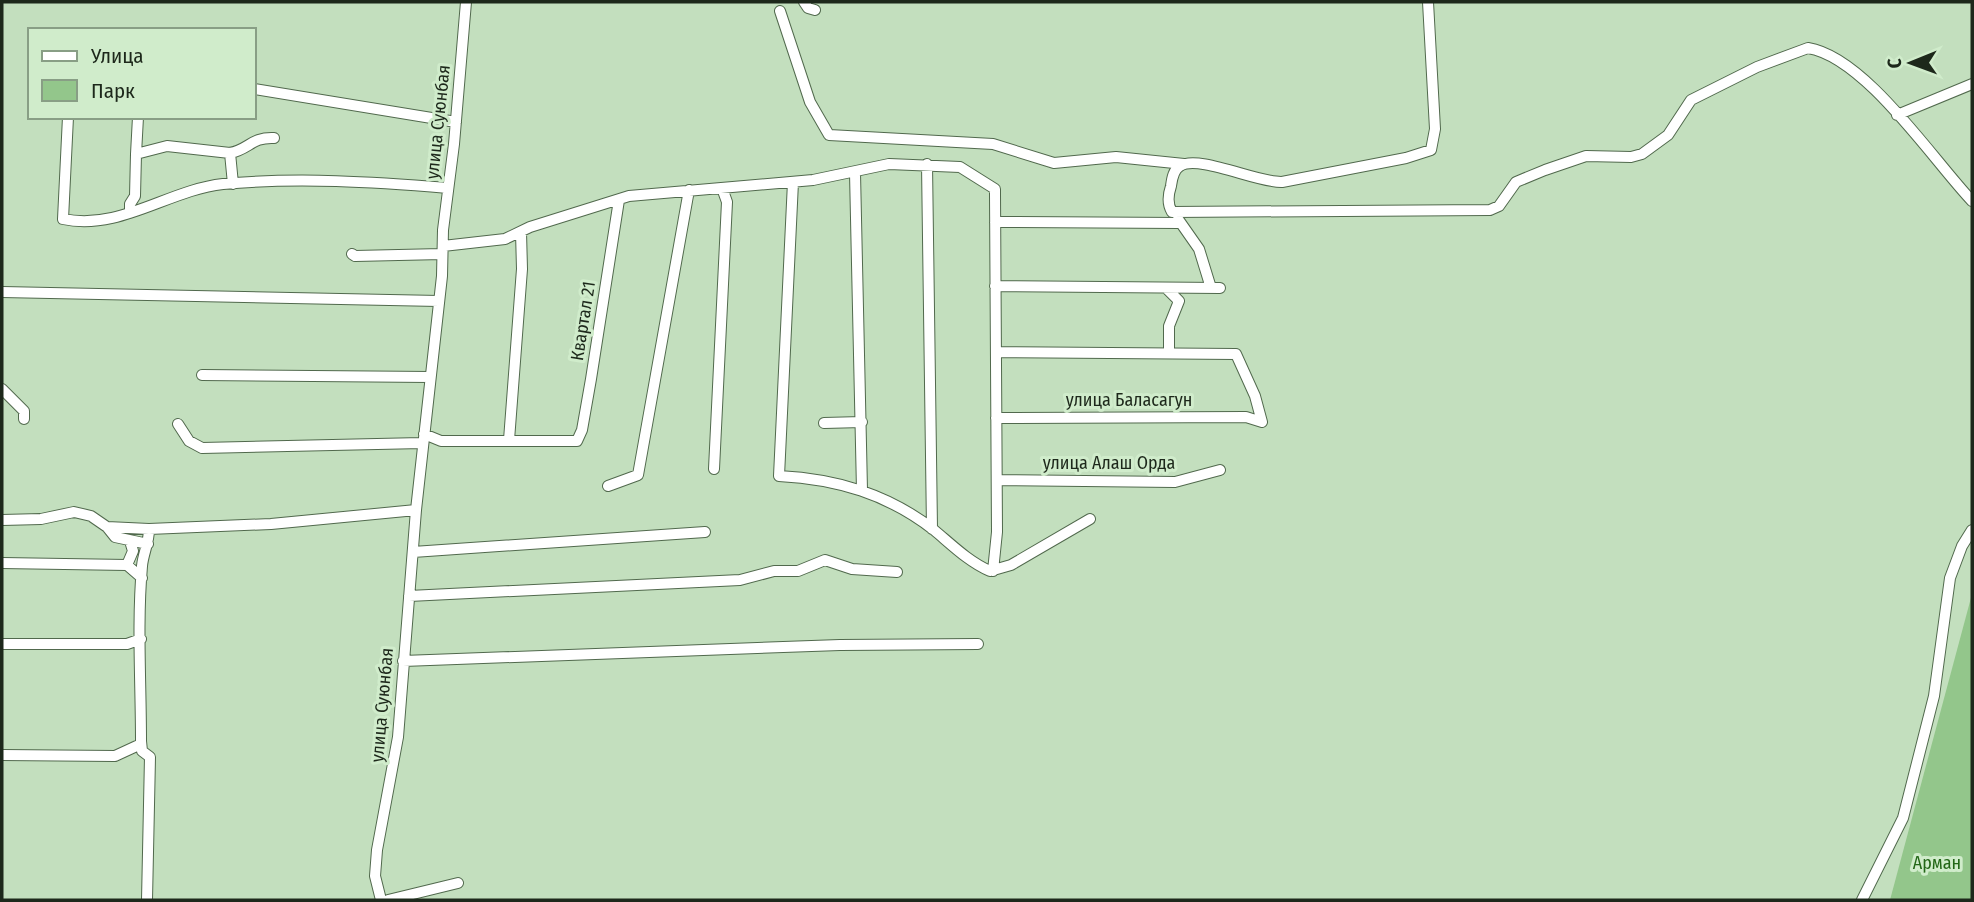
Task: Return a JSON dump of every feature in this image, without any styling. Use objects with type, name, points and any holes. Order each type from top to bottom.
[{"type":"street","name":"улица Суюнбая","points":[[379,899],[375,876],[377,850],[398,737],[416,510],[457,122],[463,2]]},
{"type":"street","points":[[804,2],[808,8],[815,10]]},
{"type":"street","points":[[780,11],[810,102],[829,135],[993,144],[1054,163],[1116,157],[1207,165],[1262,181],[1282,182],[1427,153],[1434,144],[1435,129],[1427,2]]},
{"type":"street","points":[[1172,212],[1490,210],[1499,206],[1516,182],[1537,173],[1586,156],[1631,157],[1648,151],[1668,135],[1691,100],[1801,49],[1816,49],[1850,69],[1897,115],[1972,201]]},
{"type":"street","points":[[1897,115],[1972,84]]},
{"type":"street","points":[[256,89],[457,122]]},
{"type":"street","points":[[68,119],[62,219],[98,221],[221,184],[360,180],[448,188]]},
{"type":"street","points":[[130,213],[130,204],[135,196],[138,119]]},
{"type":"street","points":[[136,154],[167,146],[230,153],[243,148],[255,138],[274,138]]},
{"type":"street","points":[[230,153],[233,184]]},
{"type":"street","points":[[1152,162],[1159,167],[1171,186]]},
{"type":"street","points":[[352,254],[442,250],[505,239],[619,200],[689,190],[793,182],[855,173],[889,164],[960,167],[995,188],[997,480],[993,571]]},
{"type":"street","points":[[928,164],[932,529]]},
{"type":"street","points":[[995,286],[1216,288],[1202,255],[1172,212],[1168,199],[1175,170],[1184,164]]},
{"type":"street","points":[[855,173],[862,490]]},
{"type":"street","points":[[793,182],[777,473],[862,490],[894,502],[969,559],[993,571]]},
{"type":"street","points":[[713,469],[727,202],[722,188]]},
{"type":"street","points":[[608,486],[638,475],[689,190]]},
{"type":"street","name":"Квартал 21","points":[[509,440],[577,441],[582,430],[619,200]]},
{"type":"street","points":[[995,222],[1180,223]]},
{"type":"street","points":[[177,424],[189,442],[202,448],[423,438],[441,441],[509,440],[521,279],[520,232]]},
{"type":"street","points":[[996,352],[1169,353],[1169,326],[1179,300],[1166,288]]},
{"type":"street","points":[[2,292],[439,301]]},
{"type":"street","name":"улица Баласагун","points":[[996,418],[1246,418],[1262,422],[1255,396],[1236,354],[1169,353]]},
{"type":"street","points":[[202,375],[430,377]]},
{"type":"street","points":[[2,389],[24,411],[24,419]]},
{"type":"street","points":[[839,422],[861,408]]},
{"type":"street","points":[[824,423],[862,422]]},
{"type":"street","name":"улица Алаш Орда","points":[[997,480],[1175,482],[1220,470]]},
{"type":"street","points":[[107,527],[149,529],[271,524],[416,510]]},
{"type":"street","points":[[2,520],[41,519],[74,512],[91,516],[107,527],[115,537],[148,544]]},
{"type":"street","points":[[993,571],[1048,545],[1090,519]]},
{"type":"street","points":[[147,900],[150,757],[142,751],[141,744],[141,639],[142,563],[149,529]]},
{"type":"street","points":[[1862,900],[1903,818],[1934,696],[1950,578],[1972,530]]},
{"type":"street","points":[[413,552],[705,532]]},
{"type":"street","points":[[127,565],[133,551],[130,541]]},
{"type":"street","points":[[409,596],[740,580],[774,571],[798,571],[825,560],[833,560],[852,569],[897,572]]},
{"type":"street","points":[[2,563],[127,565],[142,578]]},
{"type":"street","points":[[2,644],[127,644],[141,639]]},
{"type":"street","points":[[403,661],[840,645],[978,644]]},
{"type":"street","points":[[2,755],[115,756],[141,744]]},
{"type":"street","points":[[379,899],[458,883]]},
{"type":"green space","name":"Арман","points":[[1972,594],[1972,900],[1890,900]]}]
